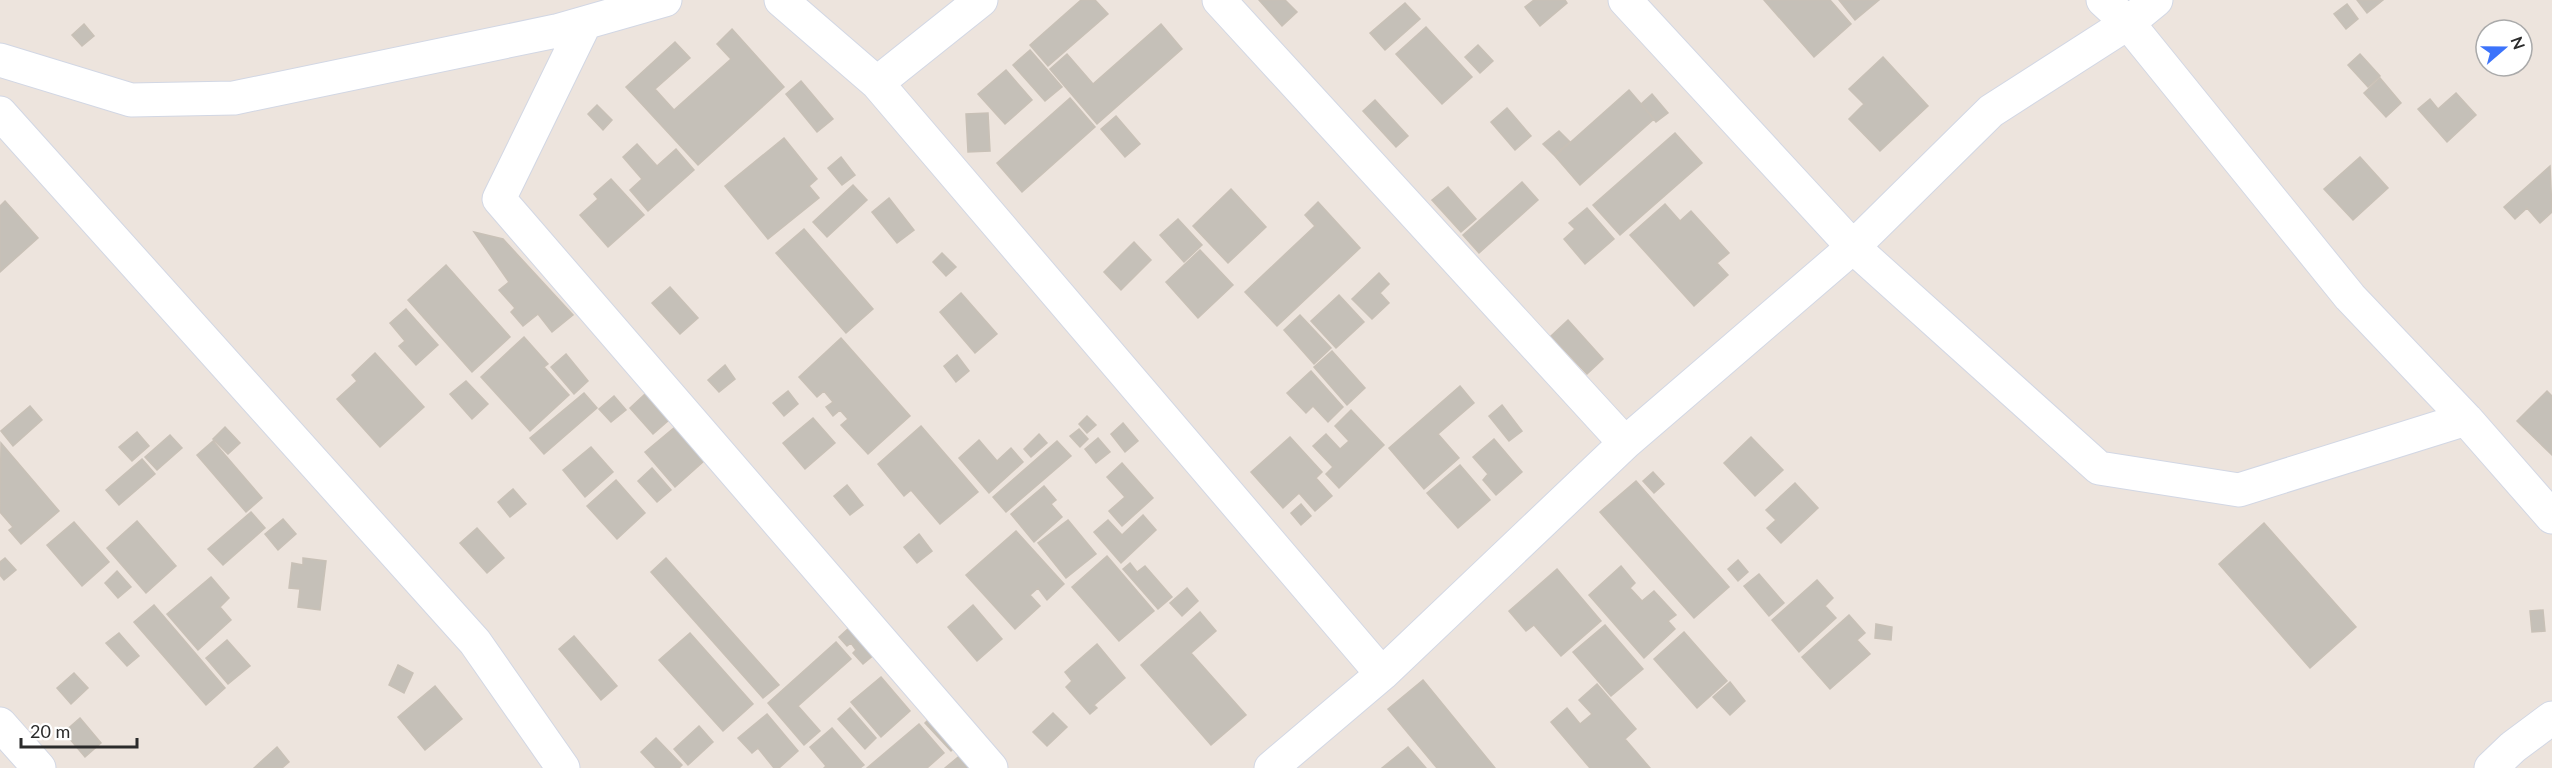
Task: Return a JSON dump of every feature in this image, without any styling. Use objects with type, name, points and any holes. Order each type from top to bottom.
[{"type":"street","points":[[0,60],[130,100],[234,98],[556,31],[665,0]]},
{"type":"street","points":[[781,0],[877,82],[1382,674]]},
{"type":"street","points":[[877,82],[981,0]]},
{"type":"street","points":[[1219,0],[1625,443]]},
{"type":"street","points":[[1625,0],[1853,247],[2099,468],[2239,490],[2466,419]]},
{"type":"street","points":[[2103,0],[2128,23],[2350,297],[2466,419],[2552,517]]},
{"type":"street","points":[[1271,768],[1382,674],[1625,443],[1853,247],[1991,111],[2128,23],[2156,0]]},
{"type":"street","points":[[585,23],[500,199],[991,768]]},
{"type":"street","points":[[0,112],[475,642],[563,768]]},
{"type":"street","points":[[2507,761],[2552,718]]},
{"type":"street","points":[[0,724],[39,768]]},
{"type":"building","points":[[1081,0],[1095,0],[1108,14],[1048,66],[1030,45]]},
{"type":"building","points":[[1259,0],[1285,0],[1297,12],[1282,26]]},
{"type":"building","points":[[1534,0],[1565,0],[1567,3],[1540,26],[1525,7]]},
{"type":"building","points":[[1764,0],[1830,0],[1851,24],[1814,57]]},
{"type":"building","points":[[1839,0],[1879,0],[1855,20]]},
{"type":"building","points":[[2357,0],[2383,0],[2367,13]]},
{"type":"building","points":[[1405,3],[1420,19],[1385,50],[1370,33]]},
{"type":"building","points":[[2347,4],[2358,19],[2346,29],[2334,14]]},
{"type":"building","points":[[84,24],[94,36],[82,46],[72,35]]},
{"type":"building","points":[[1161,24],[1182,49],[1097,124],[1050,69],[1067,54],[1093,84]]},
{"type":"building","points":[[1426,27],[1472,77],[1442,104],[1396,54]]},
{"type":"building","points":[[732,29],[784,87],[698,165],[626,87],[675,42],[690,58],[655,89],[674,110],[731,59],[717,44]]},
{"type":"building","points":[[1478,45],[1493,61],[1480,73],[1465,57]]},
{"type":"building","points":[[1030,50],[1062,87],[1045,101],[1013,65]]},
{"type":"building","points":[[2360,54],[2380,76],[2368,87],[2348,65]]},
{"type":"building","points":[[1883,57],[1928,106],[1880,151],[1849,119],[1864,104],[1849,89]]},
{"type":"building","points":[[1006,70],[1032,100],[1005,124],[978,94]]},
{"type":"building","points":[[2380,78],[2401,103],[2386,117],[2364,93]]},
{"type":"building","points":[[801,81],[833,119],[817,132],[786,94]]},
{"type":"building","points":[[1629,90],[1654,119],[1580,185],[1555,156]]},
{"type":"building","points":[[2456,93],[2476,115],[2447,142],[2418,109],[2430,99],[2438,109]]},
{"type":"building","points":[[1652,94],[1668,113],[1656,122],[1641,104]]},
{"type":"building","points":[[1070,98],[1095,127],[1022,192],[997,163]]},
{"type":"building","points":[[1375,100],[1408,136],[1396,147],[1363,111]]},
{"type":"building","points":[[597,105],[612,120],[603,130],[588,114]]},
{"type":"building","points":[[1507,108],[1531,136],[1515,150],[1491,122]]},
{"type":"building","points":[[988,113],[990,151],[968,152],[966,114]]},
{"type":"building","points":[[1116,116],[1140,144],[1125,157],[1101,129]]},
{"type":"building","points":[[1559,131],[1570,142],[1554,155],[1543,144]]},
{"type":"building","points":[[1675,133],[1702,163],[1620,235],[1593,205]]},
{"type":"building","points":[[784,138],[817,179],[809,186],[819,198],[768,239],[725,186]]},
{"type":"building","points":[[637,144],[657,166],[676,149],[694,170],[648,211],[630,190],[642,179],[623,157]]},
{"type":"building","points":[[841,157],[855,175],[842,185],[828,168]]},
{"type":"building","points":[[2360,157],[2388,188],[2353,220],[2324,189]]},
{"type":"building","points":[[2550,166],[2552,212],[2540,223],[2527,208],[2515,219],[2504,207]]},
{"type":"building","points":[[611,179],[644,215],[608,247],[580,215],[598,199],[594,194]]},
{"type":"building","points":[[1522,182],[1538,200],[1479,253],[1463,235]]},
{"type":"building","points":[[853,185],[867,200],[827,237],[813,222]]},
{"type":"building","points":[[1448,187],[1476,219],[1461,232],[1432,200]]},
{"type":"building","points":[[1231,189],[1266,227],[1228,263],[1193,226]]},
{"type":"building","points":[[889,198],[914,230],[897,243],[872,212]]},
{"type":"building","points":[[5,201],[38,238],[0,272],[0,206]]},
{"type":"building","points":[[1318,202],[1360,248],[1277,326],[1245,292],[1315,226],[1305,215]]},
{"type":"building","points":[[1665,204],[1680,221],[1691,211],[1729,253],[1717,263],[1728,275],[1694,306],[1630,235]]},
{"type":"building","points":[[1587,208],[1614,239],[1585,264],[1564,239],[1575,229],[1569,223]]},
{"type":"building","points":[[1178,219],[1202,245],[1184,262],[1160,235]]},
{"type":"building","points":[[804,229],[873,309],[846,333],[776,253]]},
{"type":"building","points":[[474,232],[503,239],[573,315],[552,332],[538,314],[523,326],[511,312],[515,308],[499,290],[509,282]]},
{"type":"building","points":[[1134,242],[1151,260],[1121,290],[1104,272]]},
{"type":"building","points":[[1200,250],[1233,285],[1198,318],[1166,282]]},
{"type":"building","points":[[942,253],[956,267],[946,276],[933,262]]},
{"type":"building","points":[[446,265],[510,337],[472,372],[408,300]]},
{"type":"building","points":[[1379,273],[1389,284],[1380,293],[1389,303],[1372,319],[1352,299]]},
{"type":"building","points":[[670,287],[698,318],[680,334],[652,303]]},
{"type":"building","points":[[961,293],[997,334],[975,353],[940,312]]},
{"type":"building","points":[[1339,295],[1364,322],[1336,348],[1311,321]]},
{"type":"building","points":[[406,309],[438,345],[416,365],[399,346],[405,341],[390,323]]},
{"type":"building","points":[[1300,315],[1331,348],[1314,364],[1284,330]]},
{"type":"building","points":[[1568,320],[1603,359],[1587,374],[1551,336]]},
{"type":"building","points":[[524,337],[548,364],[544,367],[569,395],[530,431],[481,377]]},
{"type":"building","points":[[841,338],[910,416],[868,454],[841,425],[848,419],[840,410],[833,416],[826,407],[833,402],[824,391],[817,397],[799,377]]},
{"type":"building","points":[[1332,351],[1365,388],[1347,405],[1314,367]]},
{"type":"building","points":[[375,353],[424,407],[380,447],[337,399],[357,381],[352,375]]},
{"type":"building","points":[[566,354],[588,381],[574,394],[551,367]]},
{"type":"building","points":[[957,355],[969,371],[956,382],[944,366]]},
{"type":"building","points":[[725,365],[735,379],[719,392],[708,380]]},
{"type":"building","points":[[1311,371],[1343,407],[1328,422],[1313,406],[1306,413],[1287,393]]},
{"type":"building","points":[[466,381],[488,404],[472,419],[450,394]]},
{"type":"building","points":[[1460,386],[1474,403],[1438,434],[1459,458],[1424,489],[1389,448]]},
{"type":"building","points":[[788,391],[798,404],[784,416],[773,403]]},
{"type":"building","points":[[2547,391],[2552,396],[2552,455],[2517,421]]},
{"type":"building","points":[[584,393],[597,408],[544,454],[530,438]]},
{"type":"building","points":[[645,394],[669,420],[653,434],[630,408]]},
{"type":"building","points":[[614,396],[626,410],[611,422],[599,409]]},
{"type":"building","points":[[1502,405],[1522,431],[1509,441],[1489,416]]},
{"type":"building","points":[[30,406],[42,420],[13,446],[1,431]]},
{"type":"building","points":[[1351,410],[1384,445],[1339,488],[1326,474],[1333,467],[1313,446],[1326,434],[1340,449],[1349,441],[1335,426]]},
{"type":"building","points":[[1087,416],[1096,425],[1087,433],[1079,424]]},
{"type":"building","points":[[813,418],[835,443],[805,469],[783,443]]},
{"type":"building","points":[[1123,423],[1138,441],[1125,452],[1111,434]]},
{"type":"building","points":[[921,426],[978,492],[940,524],[911,490],[904,496],[878,464]]},
{"type":"building","points":[[225,427],[240,443],[228,454],[213,439]]},
{"type":"building","points":[[675,427],[704,461],[675,487],[645,452]]},
{"type":"building","points":[[1079,429],[1088,439],[1080,447],[1070,436]]},
{"type":"building","points":[[137,432],[149,446],[132,461],[119,447]]},
{"type":"building","points":[[1039,434],[1047,443],[1031,457],[1024,449]]},
{"type":"building","points":[[170,435],[182,448],[157,470],[145,457]]},
{"type":"building","points":[[1290,437],[1322,472],[1316,478],[1332,496],[1315,511],[1299,493],[1283,508],[1251,472]]},
{"type":"building","points":[[1751,437],[1783,470],[1755,496],[1724,463]]},
{"type":"building","points":[[1098,438],[1110,452],[1096,463],[1085,449]]},
{"type":"building","points":[[1494,439],[1522,472],[1496,495],[1483,480],[1488,474],[1473,457]]},
{"type":"building","points":[[979,440],[997,461],[1011,448],[1023,462],[989,493],[959,458]]},
{"type":"building","points":[[213,441],[262,498],[246,512],[197,455]]},
{"type":"building","points":[[1057,441],[1071,456],[1006,512],[993,497]]},
{"type":"building","points":[[1,443],[59,511],[21,544],[9,530],[13,527],[0,512]]},
{"type":"building","points":[[591,447],[613,472],[585,497],[563,470]]},
{"type":"building","points":[[142,459],[155,474],[119,505],[106,490]]},
{"type":"building","points":[[1122,463],[1153,498],[1122,526],[1109,511],[1125,497],[1107,477]]},
{"type":"building","points":[[1460,465],[1490,500],[1458,528],[1427,493]]},
{"type":"building","points":[[652,468],[671,490],[657,502],[638,481]]},
{"type":"building","points":[[1653,472],[1664,484],[1654,493],[1643,481]]},
{"type":"building","points":[[616,480],[645,513],[617,539],[587,506]]},
{"type":"building","points":[[1636,481],[1729,587],[1694,618],[1600,512]]},
{"type":"building","points":[[1795,483],[1818,508],[1781,543],[1767,528],[1776,520],[1766,510]]},
{"type":"building","points":[[847,485],[863,505],[850,515],[834,496]]},
{"type":"building","points":[[1044,486],[1056,500],[1051,504],[1062,517],[1034,542],[1011,514]]},
{"type":"building","points":[[513,489],[526,504],[510,517],[498,502]]},
{"type":"building","points":[[1301,504],[1311,516],[1301,525],[1291,513]]},
{"type":"building","points":[[251,512],[265,528],[223,565],[208,549]]},
{"type":"building","points":[[1143,515],[1156,530],[1121,563],[1094,532],[1108,520],[1122,535]]},
{"type":"building","points":[[283,519],[296,534],[278,550],[265,534]]},
{"type":"building","points":[[1068,520],[1096,554],[1066,578],[1038,543]]},
{"type":"building","points":[[137,521],[176,566],[146,593],[107,548]]},
{"type":"building","points":[[74,522],[109,562],[82,586],[47,545]]},
{"type":"building","points":[[2264,523],[2356,627],[2310,668],[2219,564]]},
{"type":"building","points":[[477,528],[504,558],[487,573],[460,543]]},
{"type":"building","points":[[1016,531],[1064,584],[1047,600],[1038,588],[1030,595],[1040,606],[1015,629],[966,575]]},
{"type":"building","points":[[919,534],[932,551],[917,563],[904,547]]},
{"type":"building","points":[[1107,556],[1154,611],[1119,641],[1072,587]]},
{"type":"building","points":[[5,558],[16,570],[4,580],[0,575],[0,562]]},
{"type":"building","points":[[303,558],[326,561],[320,610],[298,607],[300,589],[289,588],[292,563],[303,565]]},
{"type":"building","points":[[666,558],[779,685],[763,698],[651,572]]},
{"type":"building","points":[[1738,560],[1748,572],[1738,581],[1728,569]]},
{"type":"building","points":[[1130,563],[1137,572],[1145,566],[1172,597],[1158,609],[1123,569]]},
{"type":"building","points":[[1621,566],[1635,583],[1630,588],[1642,601],[1654,591],[1676,615],[1668,621],[1675,629],[1644,658],[1589,595]]},
{"type":"building","points":[[1557,569],[1601,621],[1561,656],[1534,625],[1526,631],[1509,611]]},
{"type":"building","points":[[117,571],[131,587],[118,598],[105,583]]},
{"type":"building","points":[[1759,574],[1784,603],[1769,616],[1744,586]]},
{"type":"building","points":[[211,577],[229,598],[220,607],[231,620],[198,650],[167,614]]},
{"type":"building","points":[[1817,580],[1833,598],[1825,606],[1836,618],[1799,652],[1772,620]]},
{"type":"building","points":[[1187,588],[1198,601],[1182,616],[1170,603]]},
{"type":"building","points":[[154,605],[225,688],[206,705],[134,622]]},
{"type":"building","points":[[973,605],[1002,639],[977,661],[948,627]]},
{"type":"building","points":[[2543,610],[2545,631],[2532,632],[2530,611]]},
{"type":"building","points":[[1200,612],[1216,631],[1191,653],[1246,715],[1211,745],[1141,665]]},
{"type":"building","points":[[1849,615],[1865,633],[1857,640],[1870,654],[1830,689],[1802,657]]},
{"type":"building","points":[[1876,624],[1892,627],[1891,640],[1875,638]]},
{"type":"building","points":[[1605,625],[1643,669],[1611,696],[1573,652]]},
{"type":"building","points":[[851,626],[875,654],[863,664],[853,653],[856,650],[851,643],[847,646],[839,637]]},
{"type":"building","points":[[1684,632],[1727,681],[1697,708],[1654,659]]},
{"type":"building","points":[[119,633],[139,656],[127,666],[106,643]]},
{"type":"building","points":[[690,633],[753,704],[723,731],[659,660]]},
{"type":"building","points":[[574,636],[617,686],[601,700],[559,649]]},
{"type":"building","points":[[227,640],[250,666],[228,684],[206,658]]},
{"type":"building","points":[[836,642],[851,659],[798,706],[820,731],[804,745],[768,703]]},
{"type":"building","points":[[1097,644],[1125,678],[1094,705],[1097,708],[1090,714],[1066,687],[1072,681],[1065,672]]},
{"type":"building","points":[[398,665],[413,673],[404,693],[389,685]]},
{"type":"building","points":[[74,673],[88,688],[71,704],[57,688]]},
{"type":"building","points":[[881,677],[910,711],[881,737],[851,702]]},
{"type":"building","points":[[1423,680],[1495,768],[1437,768],[1388,709]]},
{"type":"building","points":[[1730,682],[1745,701],[1730,715],[1713,697]]},
{"type":"building","points":[[1597,684],[1636,729],[1625,739],[1650,768],[1590,768],[1551,722],[1567,708],[1580,724],[1592,714],[1579,700]]},
{"type":"building","points":[[435,686],[462,719],[425,750],[398,717]]},
{"type":"building","points":[[850,708],[876,738],[865,749],[838,719]]},
{"type":"building","points":[[1053,713],[1067,727],[1047,746],[1033,732]]},
{"type":"building","points":[[767,714],[798,751],[779,768],[774,768],[758,748],[752,753],[738,738]]},
{"type":"building","points":[[934,714],[960,742],[951,751],[925,723]]},
{"type":"building","points":[[80,718],[101,743],[85,757],[64,732]]},
{"type":"building","points":[[919,724],[944,753],[927,768],[867,768]]},
{"type":"building","points":[[699,726],[713,742],[688,765],[674,749]]},
{"type":"building","points":[[832,728],[864,765],[860,768],[824,768],[826,766],[810,747]]},
{"type":"building","points":[[656,738],[682,765],[679,768],[656,768],[641,752]]},
{"type":"building","points":[[277,747],[289,762],[282,768],[254,768]]},
{"type":"building","points":[[1408,747],[1426,768],[1382,768]]},
{"type":"building","points":[[963,753],[977,768],[945,768]]}]
